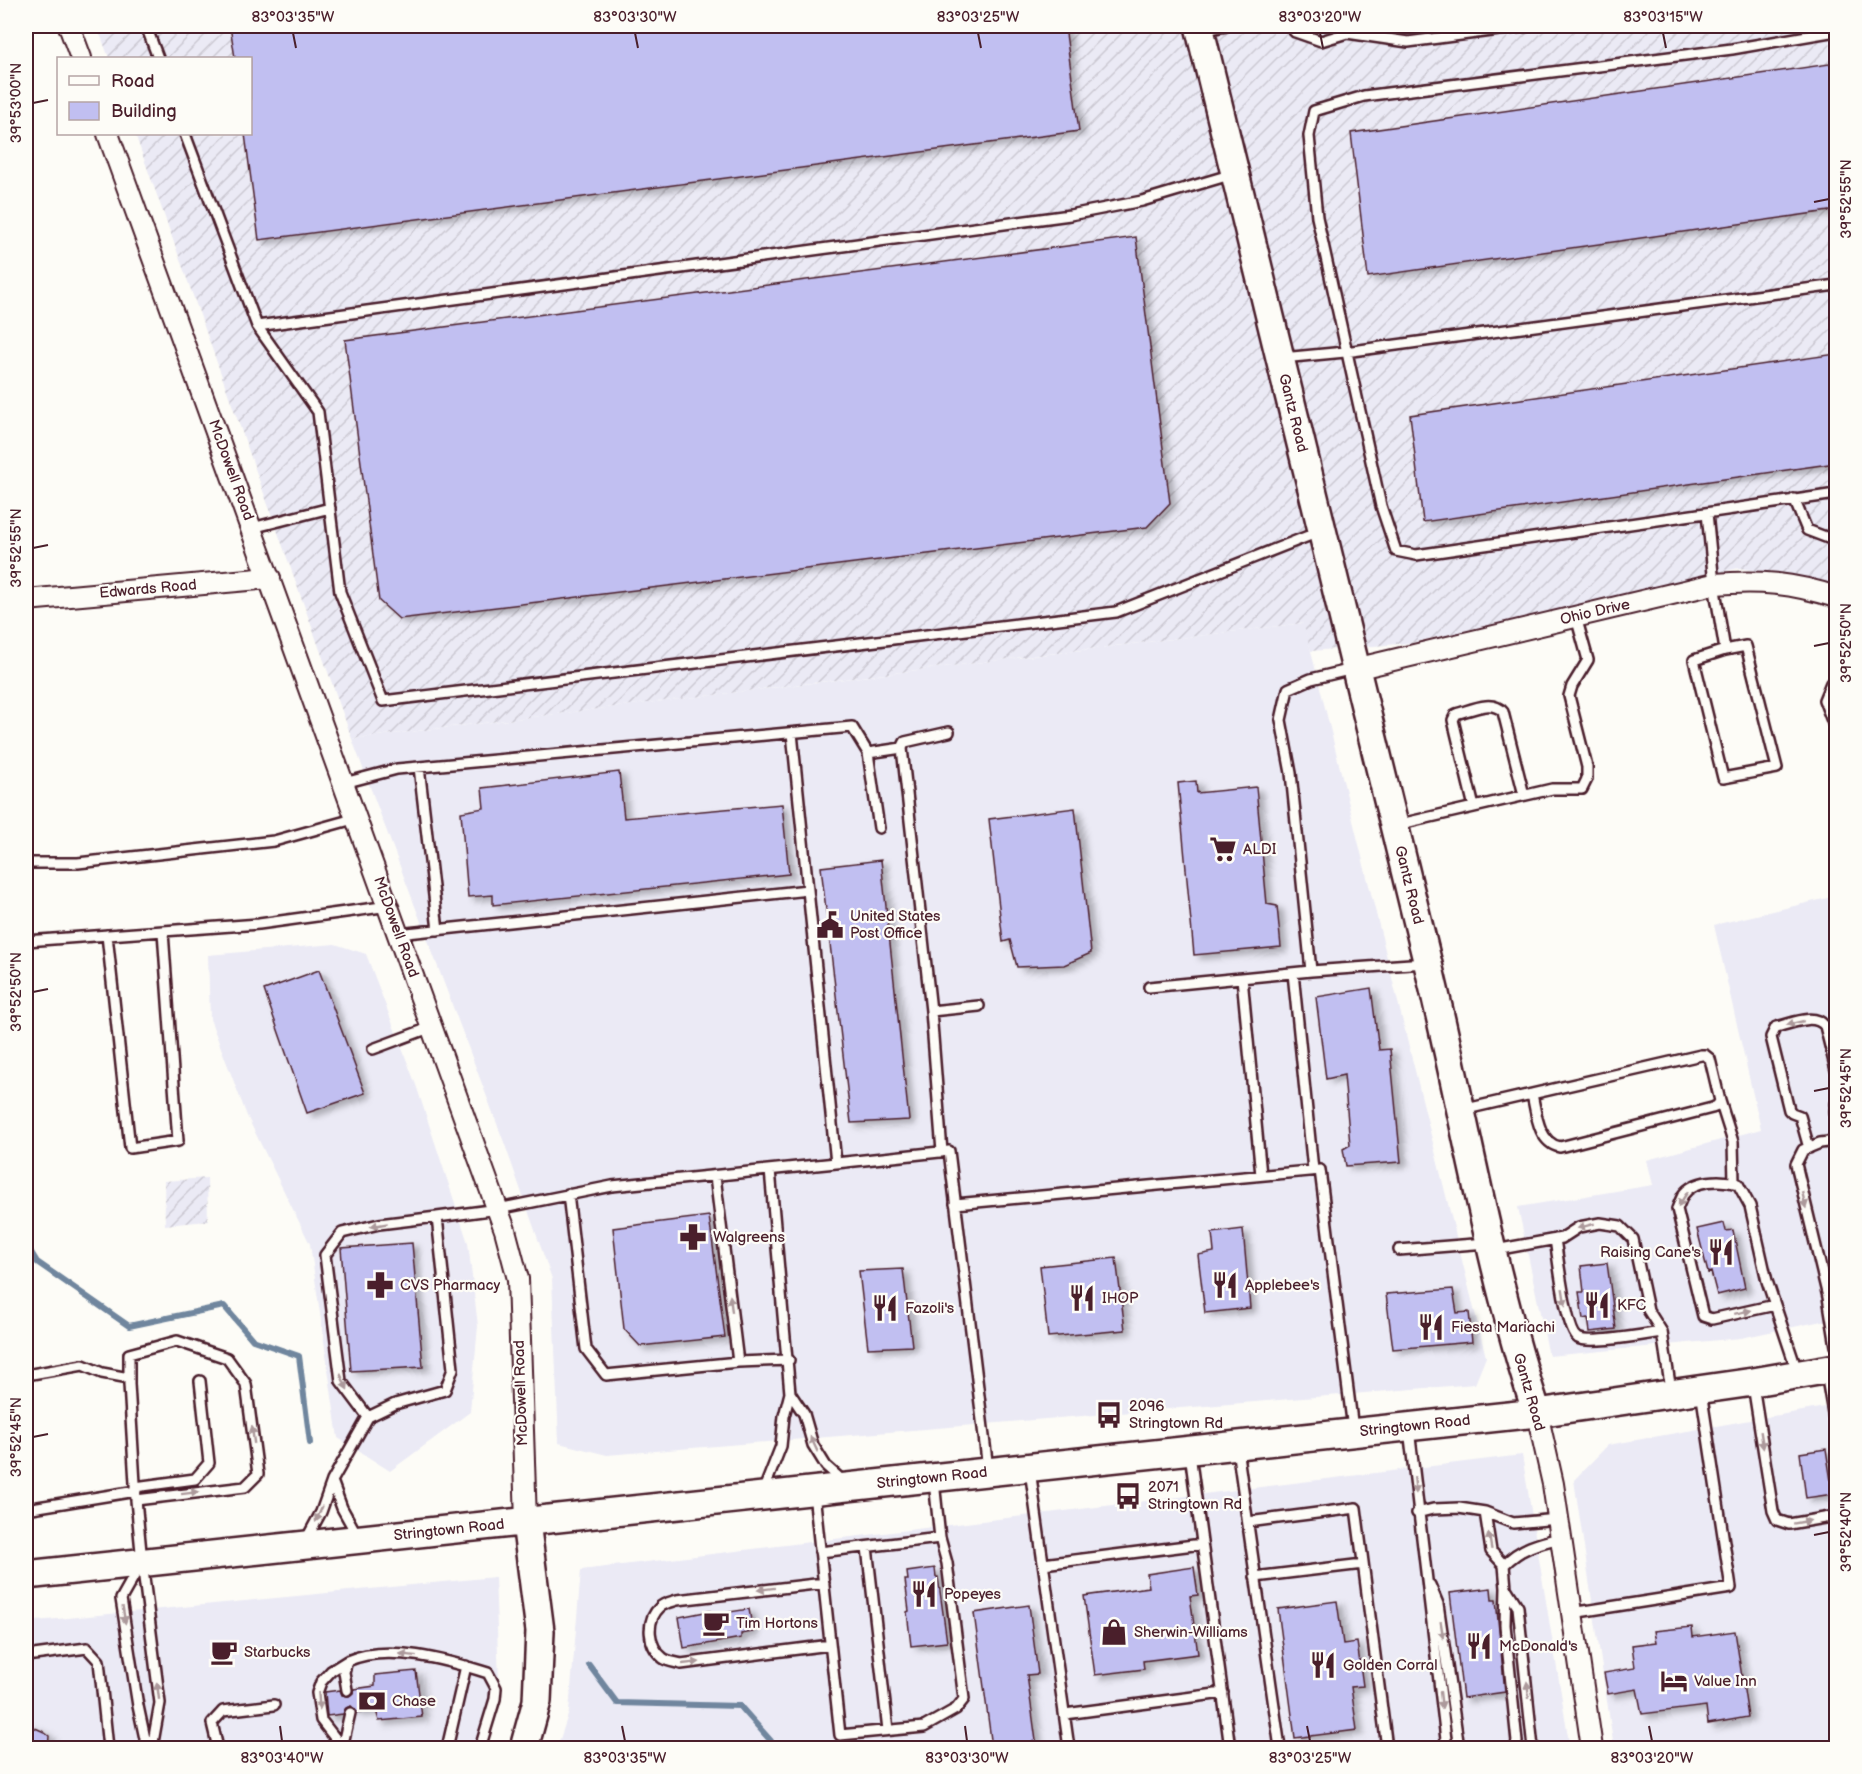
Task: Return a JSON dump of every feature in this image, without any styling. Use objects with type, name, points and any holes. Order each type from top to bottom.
[{"type":"main road","name":"Gantz Road","points":[[1209,27],[1235,173],[1428,962],[1490,1247],[1520,1361],[1537,1413]]},
{"type":"main road","name":"Stringtown Road","points":[[27,1575],[1537,1413],[1831,1369]]},
{"type":"main road","name":"McDowell Road","points":[[524,1749],[537,1701],[540,1631],[526,1522]]},
{"type":"street","points":[[69,26],[81,57]]},
{"type":"street","name":"McDowell Road","points":[[108,135],[498,1209],[518,1279],[526,1522]]},
{"type":"street","name":"Edwards Road","points":[[26,600],[270,578]]},
{"type":"street","name":"Ohio Drive","points":[[1355,669],[1714,584],[1744,581],[1776,582],[1836,597]]},
{"type":"street","name":"Gantz Road","points":[[1537,1413],[1553,1484],[1592,1749]]},
{"type":"lane","points":[[146,26],[158,57]]},
{"type":"lane","points":[[1289,26],[1295,32],[1321,41],[1348,29],[1408,42],[1529,26]]},
{"type":"lane","points":[[1836,31],[1732,49],[1364,96],[1314,111],[1309,136],[1317,217],[1381,506],[1396,551],[1416,555],[1836,494]]},
{"type":"lane","points":[[185,135],[257,326],[318,412],[340,592],[383,701],[1116,612],[1321,531]]},
{"type":"lane","points":[[257,326],[1070,216],[1142,201],[1235,173]]},
{"type":"lane","points":[[1280,359],[1836,285]]},
{"type":"lane","points":[[1794,499],[1807,530],[1836,541]]},
{"type":"lane","points":[[252,528],[330,508]]},
{"type":"lane","points":[[1707,513],[1714,584],[1725,650]]},
{"type":"lane","points":[[1394,825],[1552,789],[1582,789],[1587,779],[1587,767],[1569,696],[1572,686],[1588,660],[1576,617]]},
{"type":"lane","points":[[1746,646],[1777,768],[1723,778],[1694,660],[1725,650],[1746,646]]},
{"type":"lane","points":[[1311,971],[1291,773],[1281,720],[1288,689],[1311,679],[1355,669]]},
{"type":"lane","points":[[1836,680],[1831,683],[1824,700],[1836,731]]},
{"type":"lane","points":[[1474,807],[1453,720],[1456,714],[1492,705],[1503,712],[1524,795]]},
{"type":"lane","points":[[344,783],[397,769],[852,727],[868,753],[879,828]]},
{"type":"lane","points":[[942,1152],[930,1011],[902,748],[905,742],[949,732]]},
{"type":"lane","points":[[792,733],[836,1163]]},
{"type":"lane","points":[[868,753],[902,748]]},
{"type":"lane","points":[[419,767],[438,930]]},
{"type":"lane","points":[[26,863],[78,863],[204,847],[274,841],[357,819]]},
{"type":"lane","points":[[398,934],[808,890]]},
{"type":"lane","points":[[26,941],[259,924],[388,906]]},
{"type":"lane","points":[[107,935],[130,1148],[178,1141],[163,932]]},
{"type":"lane","points":[[1149,987],[1428,962]]},
{"type":"lane","points":[[1293,973],[1313,1170]]},
{"type":"lane","points":[[1242,978],[1261,1175]]},
{"type":"lane","points":[[930,1011],[978,1006]]},
{"type":"lane","points":[[1809,1148],[1803,1121],[1800,1116],[1789,1110],[1771,1037],[1772,1033],[1776,1027],[1813,1018],[1820,1020],[1825,1026],[1836,1070]]},
{"type":"lane","points":[[373,1049],[432,1027]]},
{"type":"lane","points":[[1460,1111],[1705,1055],[1710,1059],[1733,1142],[1734,1182]]},
{"type":"lane","points":[[1532,1094],[1544,1135],[1552,1145],[1560,1147],[1712,1108],[1720,1101]]},
{"type":"lane","points":[[1836,1104],[1836,1121]]},
{"type":"lane","points":[[1836,1141],[1820,1143],[1803,1150],[1796,1164],[1828,1297],[1836,1346]]},
{"type":"lane","points":[[368,1417],[341,1381],[325,1255],[342,1233],[379,1224],[498,1209],[612,1186],[949,1151],[988,1472]]},
{"type":"lane","points":[[761,1496],[781,1446],[784,1416],[790,1392],[789,1360],[770,1170]]},
{"type":"lane","points":[[955,1204],[1320,1170],[1353,1432]]},
{"type":"lane","points":[[715,1176],[738,1362]]},
{"type":"lane","points":[[1775,1305],[1712,1319],[1703,1316],[1677,1209],[1684,1193],[1701,1184],[1723,1180],[1738,1184],[1750,1206],[1767,1281],[1775,1305],[1798,1375]]},
{"type":"lane","points":[[568,1194],[586,1349],[606,1375],[738,1362],[789,1360]]},
{"type":"lane","points":[[304,1545],[321,1512],[332,1481],[368,1417],[395,1404],[445,1390],[453,1369],[437,1217]]},
{"type":"lane","points":[[1399,1250],[1490,1247],[1562,1238],[1579,1227],[1599,1223],[1620,1226],[1633,1239],[1648,1310],[1662,1332],[1671,1394]]},
{"type":"lane","points":[[1555,1239],[1568,1318],[1573,1334],[1580,1340],[1592,1340],[1662,1332]]},
{"type":"lane","points":[[136,1492],[245,1487],[258,1474],[246,1384],[227,1358],[177,1341],[129,1354],[136,1492],[142,1562],[160,1703],[150,1749]]},
{"type":"lane","points":[[26,1375],[83,1365],[102,1373],[129,1378]]},
{"type":"lane","points":[[1831,1369],[1836,1430]]},
{"type":"lane","points":[[26,1509],[136,1492],[195,1479],[209,1463],[200,1381]]},
{"type":"lane","points":[[1753,1382],[1773,1511],[1777,1520],[1789,1524],[1836,1516]]},
{"type":"lane","points":[[1572,1613],[1731,1588],[1701,1390]]},
{"type":"lane","points":[[790,1392],[804,1414],[813,1445],[826,1466],[849,1487]]},
{"type":"lane","points":[[1409,1427],[1447,1749]]},
{"type":"lane","points":[[1237,1445],[1280,1749]]},
{"type":"lane","points":[[1190,1450],[1230,1747],[1213,1749]]},
{"type":"lane","points":[[1030,1467],[1069,1749]]},
{"type":"lane","points":[[814,1490],[840,1735],[924,1727],[956,1709],[964,1699],[947,1563],[940,1538],[934,1478]]},
{"type":"lane","points":[[332,1481],[342,1508],[359,1539]]},
{"type":"lane","points":[[1248,1522],[1356,1508],[1387,1749]]},
{"type":"lane","points":[[1418,1513],[1433,1509],[1459,1508],[1485,1512],[1513,1523],[1560,1529]]},
{"type":"lane","points":[[1485,1512],[1491,1551],[1504,1565],[1505,1625],[1517,1742],[1515,1748]]},
{"type":"lane","points":[[1504,1565],[1516,1553],[1539,1543],[1560,1529]]},
{"type":"lane","points":[[820,1552],[940,1538]]},
{"type":"lane","points":[[26,1542],[27,1575]]},
{"type":"lane","points":[[1043,1564],[1202,1544]]},
{"type":"lane","points":[[867,1547],[888,1730]]},
{"type":"lane","points":[[142,1562],[121,1599],[138,1706],[150,1749]]},
{"type":"lane","points":[[1255,1577],[1364,1564]]},
{"type":"lane","points":[[1425,1575],[1438,1604],[1459,1736],[1459,1749]]},
{"type":"lane","points":[[824,1582],[677,1600],[661,1605],[651,1618],[650,1635],[655,1649],[665,1659],[681,1664],[830,1645]]},
{"type":"lane","points":[[1506,1588],[1518,1607],[1533,1749]]},
{"type":"lane","points":[[26,1656],[87,1648],[99,1661],[108,1749]]},
{"type":"lane","points":[[343,1748],[321,1720],[317,1693],[321,1682],[331,1671],[362,1654],[384,1653],[411,1655],[466,1666],[488,1673],[495,1688],[495,1699],[480,1749]]},
{"type":"lane","points":[[347,1661],[344,1672],[347,1690]]},
{"type":"lane","points":[[447,1749],[466,1666]]},
{"type":"lane","points":[[1065,1714],[1222,1694]]},
{"type":"lane","points":[[218,1749],[212,1723],[223,1711],[274,1705]]},
{"type":"lane","points":[[343,1748],[350,1713]]},
{"type":"lane","points":[[1459,1736],[1465,1749]]},
{"type":"shaded area","points":[[97,26],[1836,26],[1836,589],[1806,579],[1739,568],[1411,643],[1311,651],[1303,623],[352,739],[135,135],[252,135],[252,57],[109,57]]},
{"type":"shaded area","points":[[1304,623],[1486,1357],[1475,1384],[607,1455],[559,1443],[552,1279],[505,1145],[352,739]]},
{"type":"shaded area","points":[[1836,896],[1836,1318],[1741,1338],[1549,1356],[1518,1207],[1653,1185],[1647,1160],[1761,1129],[1714,925]]},
{"type":"shaded area","points":[[335,944],[366,954],[416,1085],[468,1243],[478,1326],[470,1412],[390,1471],[338,1438],[310,1244],[247,1116],[210,1019],[208,955]]},
{"type":"shaded area","points":[[207,1178],[208,1221],[165,1225],[164,1181]]},
{"type":"shaded area","points":[[1836,1405],[1836,1748],[1614,1748],[1574,1480],[1608,1445]]},
{"type":"shaded area","points":[[1522,1455],[1570,1748],[557,1748],[569,1712],[581,1570]]},
{"type":"shaded area","points":[[495,1577],[500,1706],[479,1748],[26,1748],[26,1622]]},
{"type":"building","points":[[230,26],[1065,26],[1079,131],[259,240],[245,135],[252,135],[252,57],[235,57]]},
{"type":"building","points":[[1836,63],[1836,210],[1368,277],[1351,133]]},
{"type":"building","points":[[1136,237],[1170,503],[1147,527],[399,619],[379,601],[345,340]]},
{"type":"building","points":[[1836,354],[1836,463],[1423,522],[1410,415]]},
{"type":"building","points":[[619,772],[624,818],[782,804],[789,874],[493,905],[493,895],[468,897],[461,812],[484,808],[482,788]]},
{"type":"building","name":"ALDI","points":[[1196,781],[1197,793],[1256,787],[1267,904],[1277,906],[1281,947],[1194,955],[1178,783]]},
{"type":"building","points":[[1075,808],[1091,953],[1064,965],[1017,967],[1010,940],[1003,942],[989,819]]},
{"type":"building","points":[[881,860],[909,1120],[851,1123],[821,867]]},
{"type":"building","points":[[319,970],[365,1093],[307,1113],[264,990]]},
{"type":"building","points":[[1371,988],[1379,1050],[1390,1049],[1401,1162],[1346,1166],[1343,1149],[1350,1145],[1344,1075],[1326,1079],[1316,997]]},
{"type":"building","name":"Walgreens","points":[[709,1216],[725,1337],[640,1346],[624,1329],[613,1228]]},
{"type":"building","name":"Raising Cane's","points":[[1724,1223],[1726,1231],[1733,1230],[1745,1288],[1717,1295],[1711,1272],[1708,1273],[1697,1229]]},
{"type":"building","name":"Applebee's","points":[[1243,1229],[1250,1308],[1205,1313],[1198,1255],[1214,1252],[1212,1233]]},
{"type":"building","name":"CVS Pharmacy","points":[[412,1243],[423,1367],[351,1371],[341,1248]]},
{"type":"building","name":"IHOP","points":[[1116,1258],[1125,1330],[1048,1337],[1040,1266]]},
{"type":"building","name":"KFC","points":[[1607,1263],[1616,1329],[1590,1332],[1588,1318],[1583,1319],[1579,1292],[1584,1292],[1581,1266]]},
{"type":"building","name":"Fazoli's","points":[[903,1269],[912,1346],[868,1348],[859,1271]]},
{"type":"building","name":"Fiesta Mariachi","points":[[1453,1289],[1457,1313],[1469,1312],[1472,1342],[1393,1349],[1386,1294]]},
{"type":"building","points":[[1826,1449],[1833,1494],[1806,1498],[1800,1453]]},
{"type":"building","points":[[1194,1567],[1198,1595],[1190,1596],[1198,1654],[1143,1661],[1144,1669],[1095,1675],[1084,1596],[1149,1587],[1147,1574]]},
{"type":"building","name":"Popeyes","points":[[935,1568],[947,1642],[911,1646],[905,1580],[908,1580],[907,1572]]},
{"type":"building","name":"McDonald's","points":[[1491,1588],[1492,1600],[1496,1600],[1505,1692],[1463,1698],[1450,1593]]},
{"type":"building","name":"Golden Corral","points":[[1337,1601],[1343,1644],[1357,1642],[1363,1686],[1351,1687],[1357,1730],[1295,1738],[1278,1609]]},
{"type":"building","points":[[1029,1605],[1038,1674],[1027,1675],[1036,1741],[992,1747],[974,1613]]},
{"type":"building","name":"Tim Hortons","points":[[749,1609],[753,1632],[741,1634],[741,1638],[684,1648],[679,1617],[710,1611],[710,1615]]},
{"type":"building","name":"Value Inn","points":[[1692,1627],[1693,1637],[1735,1631],[1748,1717],[1708,1724],[1706,1706],[1642,1714],[1637,1689],[1608,1694],[1604,1673],[1635,1668],[1632,1645],[1656,1642],[1654,1631]]},
{"type":"building","name":"Chase","points":[[416,1671],[422,1717],[379,1721],[376,1710],[357,1712],[351,1706],[346,1708],[343,1714],[327,1716],[325,1692],[340,1690],[342,1695],[349,1696],[354,1689],[375,1686],[375,1675]]},
{"type":"building","points":[[26,1724],[49,1736],[48,1749],[26,1749]]},
{"type":"waterway","points":[[26,1244],[37,1262],[129,1326],[224,1306],[253,1340],[299,1356],[310,1443]]},
{"type":"waterway","points":[[589,1665],[617,1703],[740,1706],[771,1741],[772,1748]]},
{"type":"place","name":"ALDI","points":[[1223,849]]},
{"type":"place","name":"United States Post Office","points":[[830,925]]},
{"type":"place","name":"Walgreens","points":[[693,1237]]},
{"type":"place","name":"Raising Cane's","points":[[1721,1252]]},
{"type":"place","name":"CVS Pharmacy","points":[[380,1285]]},
{"type":"place","name":"Applebee's","points":[[1225,1285]]},
{"type":"place","name":"IHOP","points":[[1082,1298]]},
{"type":"place","name":"KFC","points":[[1597,1305]]},
{"type":"place","name":"Fazoli's","points":[[885,1308]]},
{"type":"place","name":"Fiesta Mariachi","points":[[1431,1327]]},
{"type":"place","name":"2096 Stringtown Rd","points":[[1109,1415]]},
{"type":"place","name":"2071 Stringtown Rd","points":[[1128,1496]]},
{"type":"place","name":"Popeyes","points":[[924,1594]]},
{"type":"place","name":"Tim Hortons","points":[[716,1623]]},
{"type":"place","name":"Sherwin-Williams","points":[[1114,1632]]},
{"type":"place","name":"McDonald's","points":[[1479,1646]]},
{"type":"place","name":"Starbucks","points":[[224,1652]]},
{"type":"place","name":"Golden Corral","points":[[1323,1665]]},
{"type":"place","name":"Value Inn","points":[[1674,1681]]},
{"type":"place","name":"Chase","points":[[372,1701]]}]
